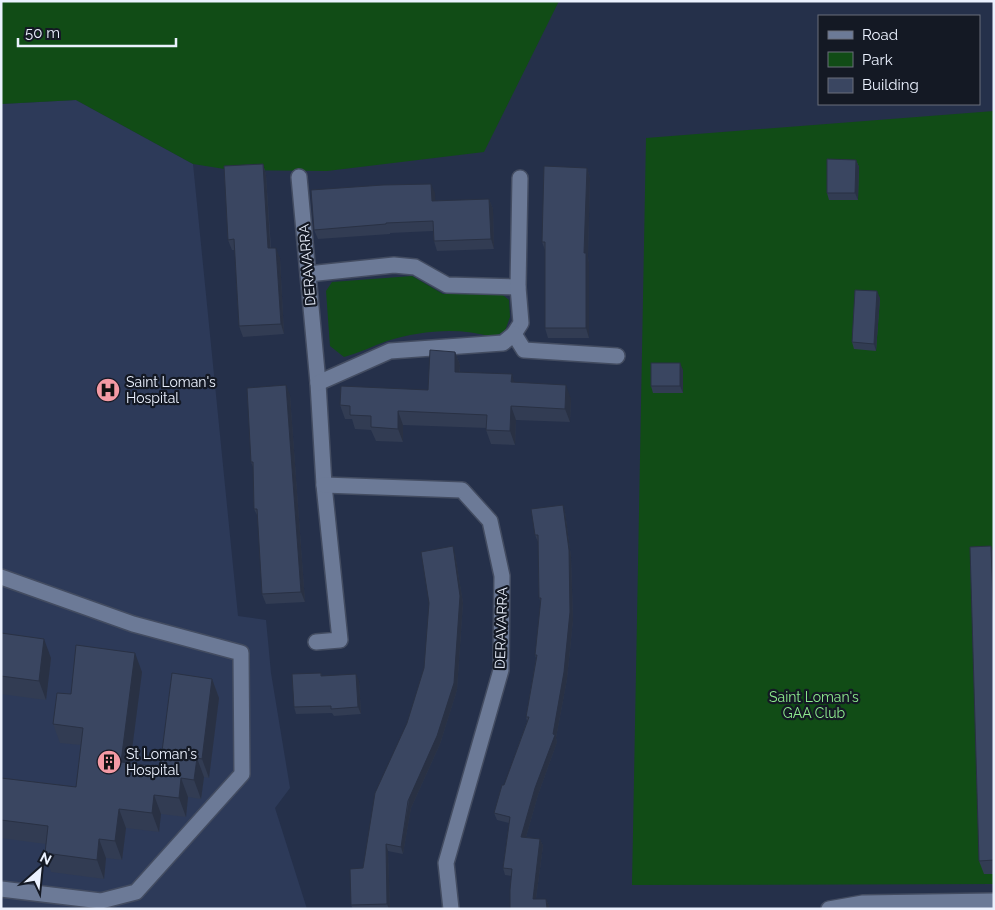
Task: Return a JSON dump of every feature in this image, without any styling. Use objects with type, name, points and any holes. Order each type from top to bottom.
[{"type":"street","name":"DERAVARRA","points":[[300,177],[318,383],[324,485],[340,640],[316,642]]},
{"type":"street","points":[[318,383],[390,350],[503,344],[514,334],[521,322],[518,287],[520,178]]},
{"type":"street","points":[[308,274],[394,266],[415,266],[447,285],[518,287]]},
{"type":"street","points":[[514,334],[524,350],[617,356]]},
{"type":"street","name":"DERAVARRA","points":[[324,485],[462,490],[490,521],[502,576],[501,670],[446,863],[451,909]]},
{"type":"street","points":[[1,577],[133,624],[241,653],[242,774],[136,892],[101,901],[1,889]]},
{"type":"street","points":[[829,909],[863,903],[994,901]]},
{"type":"shaded area","name":"Saint Loman's Hospital","points":[[76,100],[193,164],[238,616],[266,620],[271,673],[290,788],[275,808],[307,909],[1,909],[1,104]]},
{"type":"green space","points":[[1,1],[559,1],[484,152],[327,171],[231,170],[193,164],[76,100],[1,104]]},
{"type":"green space","name":"Saint Loman's GAA Club","points":[[994,111],[994,884],[632,885],[646,138]]},
{"type":"green space","points":[[412,276],[443,294],[499,292],[509,300],[510,317],[505,331],[493,337],[454,331],[414,334],[387,341],[344,357],[330,346],[326,291],[332,282]]},
{"type":"building","points":[[827,159],[856,160],[855,193],[827,193]]},
{"type":"building","points":[[263,164],[268,248],[276,248],[281,324],[239,326],[234,239],[228,240],[224,166]]},
{"type":"building","points":[[544,166],[587,168],[584,253],[586,253],[586,328],[545,328],[545,242],[542,242]]},
{"type":"building","points":[[431,184],[432,201],[489,199],[491,239],[434,241],[433,221],[386,223],[314,230],[311,190]]},
{"type":"building","points":[[855,290],[877,291],[874,344],[852,342]]},
{"type":"building","points":[[430,350],[455,352],[455,372],[512,374],[511,382],[566,385],[565,409],[511,406],[510,431],[486,430],[487,415],[398,411],[398,429],[371,427],[371,416],[350,415],[350,406],[340,405],[341,386],[428,390]]},
{"type":"building","points":[[651,363],[680,363],[680,386],[651,386]]},
{"type":"building","points":[[286,385],[301,592],[262,594],[257,509],[254,509],[253,462],[251,462],[247,388]]},
{"type":"building","points":[[563,505],[569,550],[570,612],[564,672],[553,734],[555,735],[535,788],[521,837],[540,839],[533,899],[546,899],[547,909],[510,909],[512,869],[503,868],[510,817],[494,813],[502,785],[504,785],[529,717],[526,717],[537,655],[535,655],[541,598],[539,598],[538,535],[535,535],[531,509]]},
{"type":"building","points":[[453,546],[460,596],[454,683],[437,736],[408,801],[401,847],[386,844],[387,904],[351,905],[350,869],[363,868],[375,793],[407,723],[424,668],[429,603],[421,552]]},
{"type":"building","points":[[991,546],[994,630],[994,860],[979,861],[970,547]]},
{"type":"building","points":[[1,633],[44,639],[39,681],[1,676]]},
{"type":"building","name":"St Loman's Hospital","points":[[76,645],[135,653],[121,762],[160,767],[172,673],[212,679],[202,759],[197,758],[194,780],[181,778],[179,798],[154,795],[152,813],[119,809],[115,841],[99,839],[97,860],[45,853],[48,826],[1,820],[1,778],[76,787],[83,728],[53,724],[57,693],[71,694]]},
{"type":"building","points":[[321,673],[321,676],[356,674],[358,707],[331,709],[331,706],[294,707],[292,674]]},
{"type":"place","name":"Saint Loman's Hospital","points":[[108,390]]},
{"type":"place","name":"St Loman's Hospital","points":[[109,762]]}]
